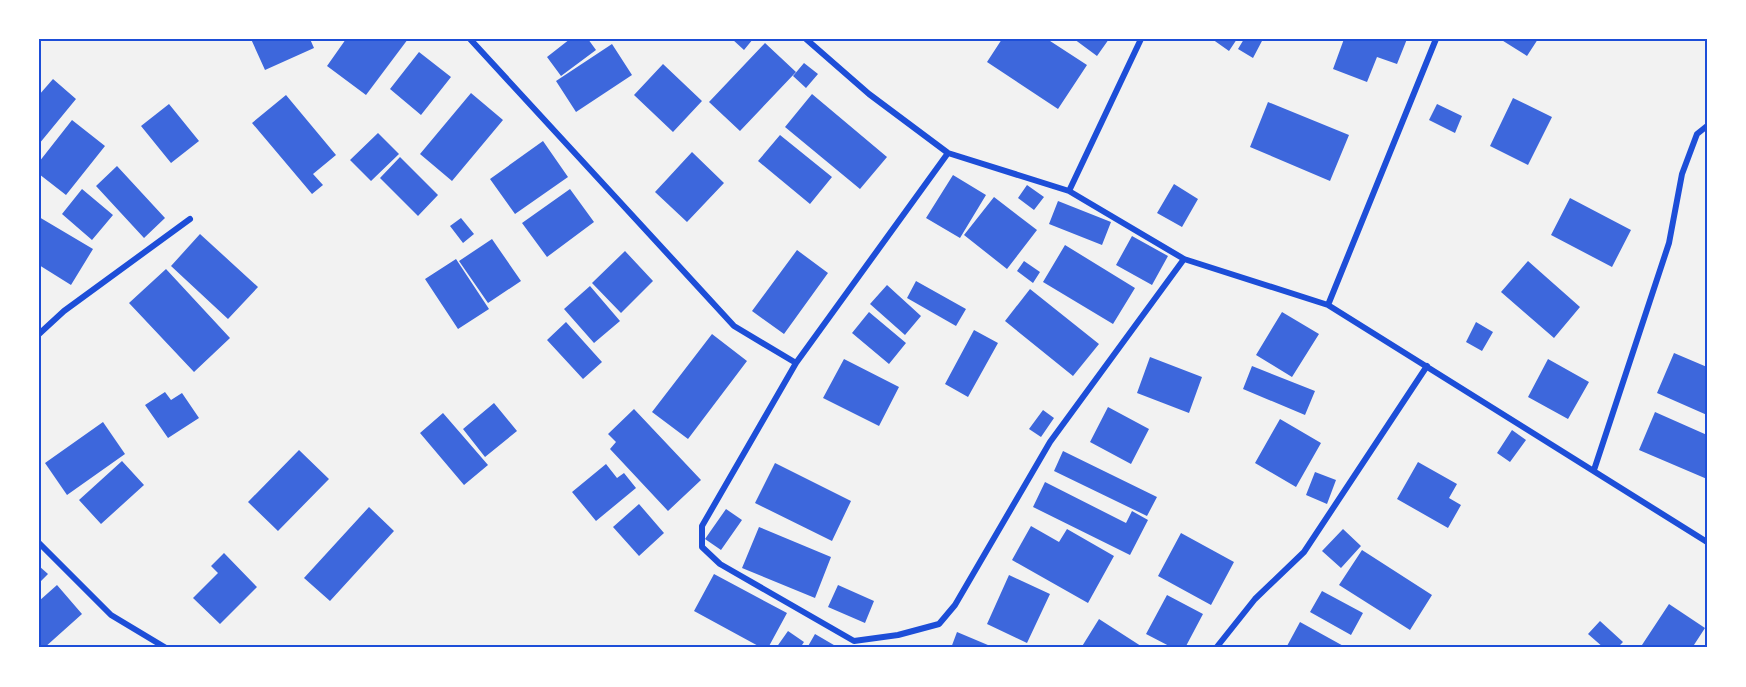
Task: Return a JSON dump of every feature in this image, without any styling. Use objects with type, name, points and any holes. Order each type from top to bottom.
[{"type":"street","points":[[470,39],[734,326],[796,363]]},
{"type":"street","points":[[1069,190],[1141,39]]},
{"type":"street","points":[[1328,305],[1436,39]]},
{"type":"street","points":[[811,40],[869,94],[948,153],[1069,190],[1184,259],[1328,305],[1707,542]]},
{"type":"street","points":[[1594,470],[1669,243],[1682,174],[1697,134],[1707,126]]},
{"type":"street","points":[[948,153],[796,363],[702,526],[702,548],[720,564],[854,641],[898,635],[939,624],[955,605],[1050,442],[1184,259]]},
{"type":"street","points":[[39,334],[64,311],[190,219]]},
{"type":"street","points":[[1216,648],[1255,599],[1304,552],[1427,366]]},
{"type":"street","points":[[39,543],[111,615],[166,648]]},
{"type":"building","points":[[251,39],[310,39],[314,48],[265,70]]},
{"type":"building","points":[[346,39],[408,39],[366,95],[327,66]]},
{"type":"building","points":[[570,39],[588,39],[596,50],[561,76],[547,57]]},
{"type":"building","points":[[732,39],[753,39],[744,50]]},
{"type":"building","points":[[1002,39],[1047,39],[1087,65],[1058,109],[987,62]]},
{"type":"building","points":[[1074,39],[1109,39],[1097,56]]},
{"type":"building","points":[[1212,39],[1237,39],[1229,51]]},
{"type":"building","points":[[1244,39],[1263,39],[1253,58],[1238,49]]},
{"type":"building","points":[[1344,39],[1407,39],[1397,64],[1377,57],[1367,82],[1333,69]]},
{"type":"building","points":[[1500,39],[1538,39],[1527,56]]},
{"type":"building","points":[[765,43],[796,72],[740,131],[709,102]]},
{"type":"building","points":[[612,44],[632,75],[576,112],[556,81]]},
{"type":"building","points":[[419,52],[451,77],[421,115],[390,89]]},
{"type":"building","points":[[804,63],[818,74],[806,88],[793,76]]},
{"type":"building","points":[[663,64],[702,101],[673,132],[634,95]]},
{"type":"building","points":[[53,79],[76,99],[39,144],[39,95]]},
{"type":"building","points":[[471,93],[503,120],[452,181],[420,154]]},
{"type":"building","points":[[812,94],[887,157],[860,189],[785,127]]},
{"type":"building","points":[[286,95],[336,155],[313,174],[323,185],[312,194],[252,123]]},
{"type":"building","points":[[1513,98],[1552,117],[1528,165],[1490,146]]},
{"type":"building","points":[[1268,102],[1349,135],[1330,181],[1250,147]]},
{"type":"building","points":[[169,104],[199,141],[171,163],[141,126]]},
{"type":"building","points":[[1437,104],[1462,116],[1455,133],[1429,120]]},
{"type":"building","points":[[72,120],[105,146],[66,195],[39,174],[39,162]]},
{"type":"building","points":[[378,133],[399,154],[371,181],[350,160]]},
{"type":"building","points":[[780,135],[832,177],[810,204],[758,161]]},
{"type":"building","points":[[543,141],[568,177],[515,214],[490,179]]},
{"type":"building","points":[[692,152],[724,183],[687,222],[655,192]]},
{"type":"building","points":[[400,157],[438,195],[418,216],[380,178]]},
{"type":"building","points":[[117,166],[165,218],[144,238],[96,186]]},
{"type":"building","points":[[953,175],[986,195],[960,238],[926,218]]},
{"type":"building","points":[[1174,184],[1198,199],[1182,227],[1157,213]]},
{"type":"building","points":[[1027,185],[1044,197],[1034,210],[1018,198]]},
{"type":"building","points":[[82,189],[113,215],[92,240],[62,214]]},
{"type":"building","points":[[570,189],[594,222],[547,257],[522,223]]},
{"type":"building","points":[[994,197],[1037,230],[1007,269],[964,235]]},
{"type":"building","points":[[1570,198],[1631,230],[1612,267],[1551,235]]},
{"type":"building","points":[[1058,201],[1111,222],[1102,245],[1049,224]]},
{"type":"building","points":[[39,217],[93,249],[71,285],[39,265]]},
{"type":"building","points":[[461,218],[474,234],[463,243],[450,226]]},
{"type":"building","points":[[200,234],[258,287],[228,319],[171,266]]},
{"type":"building","points":[[1132,236],[1168,256],[1152,285],[1116,265]]},
{"type":"building","points":[[492,239],[521,281],[488,303],[459,261]]},
{"type":"building","points":[[1065,245],[1135,288],[1113,324],[1043,282]]},
{"type":"building","points":[[797,250],[828,273],[784,334],[752,311]]},
{"type":"building","points":[[625,251],[653,281],[621,313],[592,283]]},
{"type":"building","points":[[456,259],[489,309],[458,329],[425,279]]},
{"type":"building","points":[[1024,261],[1040,272],[1033,283],[1017,271]]},
{"type":"building","points":[[1528,261],[1580,307],[1554,338],[1501,292]]},
{"type":"building","points":[[166,269],[230,338],[194,372],[129,303]]},
{"type":"building","points":[[916,281],[966,309],[956,326],[907,298]]},
{"type":"building","points":[[887,285],[921,316],[905,335],[870,304]]},
{"type":"building","points":[[590,286],[620,321],[594,343],[564,309]]},
{"type":"building","points":[[1030,289],[1099,344],[1073,376],[1005,321]]},
{"type":"building","points":[[869,312],[906,343],[889,364],[852,333]]},
{"type":"building","points":[[1282,312],[1319,334],[1292,377],[1256,355]]},
{"type":"building","points":[[566,322],[602,362],[583,379],[547,340]]},
{"type":"building","points":[[1476,322],[1493,332],[1482,351],[1466,342]]},
{"type":"building","points":[[974,330],[998,343],[968,397],[945,384]]},
{"type":"building","points":[[712,334],[747,361],[688,439],[652,412]]},
{"type":"building","points":[[1674,353],[1707,367],[1707,415],[1657,393]]},
{"type":"building","points":[[1150,357],[1202,377],[1189,413],[1137,393]]},
{"type":"building","points":[[844,359],[899,387],[879,426],[823,398]]},
{"type":"building","points":[[1548,359],[1589,382],[1568,419],[1528,397]]},
{"type":"building","points":[[1252,366],[1315,391],[1305,415],[1243,389]]},
{"type":"building","points":[[165,392],[171,400],[182,393],[199,418],[168,438],[145,405]]},
{"type":"building","points":[[494,403],[517,431],[485,457],[463,429]]},
{"type":"building","points":[[1108,407],[1149,429],[1131,464],[1090,442]]},
{"type":"building","points":[[634,409],[701,480],[668,511],[610,449],[616,442],[608,434]]},
{"type":"building","points":[[1043,410],[1054,418],[1041,437],[1029,429]]},
{"type":"building","points":[[1655,412],[1707,435],[1707,479],[1639,450]]},
{"type":"building","points":[[443,413],[488,465],[464,485],[420,433]]},
{"type":"building","points":[[1280,419],[1321,443],[1296,487],[1255,463]]},
{"type":"building","points":[[103,422],[125,454],[67,495],[45,463]]},
{"type":"building","points":[[1512,430],[1526,440],[1510,462],[1497,453]]},
{"type":"building","points":[[299,450],[329,479],[278,531],[248,502]]},
{"type":"building","points":[[1063,451],[1157,497],[1147,516],[1054,471]]},
{"type":"building","points":[[122,461],[144,485],[101,524],[79,500]]},
{"type":"building","points":[[1418,462],[1457,484],[1449,498],[1461,505],[1448,528],[1397,499]]},
{"type":"building","points":[[775,463],[851,501],[832,541],[755,503]]},
{"type":"building","points":[[606,464],[617,478],[624,473],[636,488],[596,521],[572,492]]},
{"type":"building","points":[[1315,472],[1336,480],[1327,504],[1306,495]]},
{"type":"building","points":[[1045,482],[1126,523],[1132,511],[1148,520],[1130,555],[1033,507]]},
{"type":"building","points":[[639,504],[664,533],[639,556],[613,527]]},
{"type":"building","points":[[369,507],[394,531],[330,601],[304,578]]},
{"type":"building","points":[[726,509],[742,520],[721,550],[705,539]]},
{"type":"building","points":[[1031,526],[1059,542],[1067,529],[1114,556],[1088,603],[1012,560]]},
{"type":"building","points":[[759,527],[831,557],[815,598],[742,568]]},
{"type":"building","points":[[1343,529],[1361,546],[1341,568],[1322,551]]},
{"type":"building","points":[[1181,533],[1234,562],[1211,605],[1158,576]]},
{"type":"building","points":[[1362,550],[1432,595],[1410,630],[1339,585]]},
{"type":"building","points":[[224,553],[257,587],[220,624],[193,598],[218,573],[211,566]]},
{"type":"building","points":[[39,566],[48,574],[39,583]]},
{"type":"building","points":[[714,574],[787,613],[768,648],[762,648],[694,611]]},
{"type":"building","points":[[1009,575],[1050,594],[1027,643],[987,624]]},
{"type":"building","points":[[57,585],[82,614],[44,648],[39,648],[39,601]]},
{"type":"building","points":[[838,585],[874,601],[865,623],[828,607]]},
{"type":"building","points":[[1322,591],[1363,613],[1351,635],[1310,612]]},
{"type":"building","points":[[1167,595],[1203,614],[1185,648],[1173,648],[1146,634]]},
{"type":"building","points":[[1669,604],[1705,628],[1692,648],[1640,648]]},
{"type":"building","points":[[1099,619],[1144,648],[1081,648]]},
{"type":"building","points":[[1600,621],[1623,642],[1617,648],[1604,648],[1588,634]]},
{"type":"building","points":[[1300,622],[1347,648],[1290,648],[1287,646]]},
{"type":"building","points":[[788,631],[804,642],[800,648],[776,648]]},
{"type":"building","points":[[957,632],[995,648],[951,648]]},
{"type":"building","points":[[815,634],[839,648],[807,648]]}]
